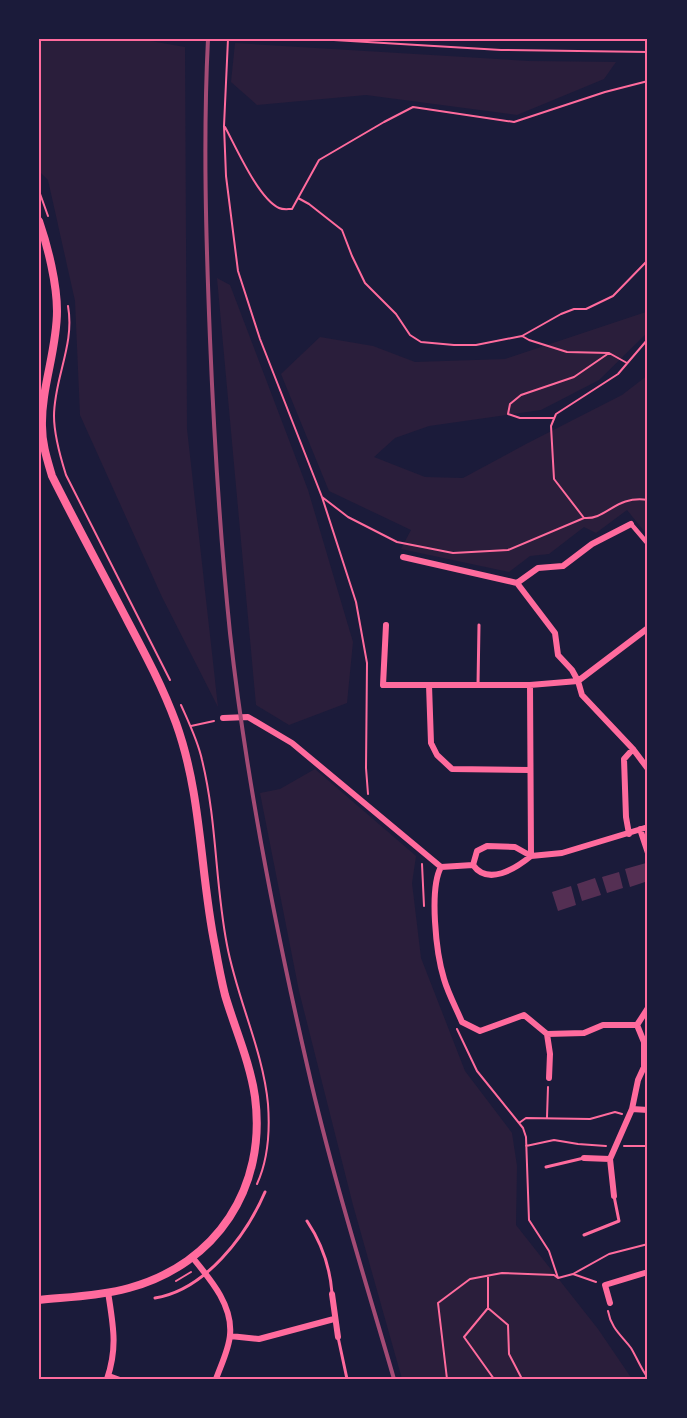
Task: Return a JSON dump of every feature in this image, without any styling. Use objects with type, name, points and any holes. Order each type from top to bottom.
[{"type":"street","points":[[39,220],[47,245],[57,311],[53,353],[43,403],[43,447],[52,476],[156,676],[178,729],[196,807],[209,916],[225,994],[255,1096],[257,1132],[252,1167],[242,1197],[224,1225],[201,1252],[164,1275],[128,1288],[39,1300]]},
{"type":"street","points":[[517,583],[538,568],[563,566],[592,544],[631,524],[648,544]]},
{"type":"street","points":[[404,557],[517,583],[555,633],[558,655],[572,670],[582,695],[633,749],[648,769]]},
{"type":"street","points":[[386,625],[383,685],[530,685],[578,681],[647,630]]},
{"type":"street","points":[[429,685],[431,742],[437,755],[452,769],[530,770]]},
{"type":"street","points":[[530,685],[531,856]]},
{"type":"street","points":[[223,718],[248,717],[292,743],[441,867],[473,865]]},
{"type":"street","points":[[629,834],[626,817],[624,759],[633,749]]},
{"type":"street","points":[[473,865],[478,872],[487,876],[514,869],[531,856],[562,853],[648,827]]},
{"type":"street","points":[[640,829],[648,853]]},
{"type":"street","points":[[473,865],[477,851],[487,846],[515,847],[531,856]]},
{"type":"street","points":[[441,867],[436,875],[434,917],[443,978],[462,1022],[480,1031],[524,1015],[547,1034],[584,1033],[603,1025],[637,1025]]},
{"type":"street","points":[[637,1025],[648,1008]]},
{"type":"street","points":[[614,1196],[610,1159],[630,1112],[638,1080],[644,1067],[644,1042],[637,1025]]},
{"type":"street","points":[[547,1034],[550,1054],[549,1078]]},
{"type":"street","points":[[630,1112],[648,1110]]},
{"type":"street","points":[[584,1158],[610,1159]]},
{"type":"street","points":[[192,1257],[224,1300],[228,1312],[230,1336],[216,1379]]},
{"type":"street","points":[[609,1304],[605,1285],[648,1272]]},
{"type":"street","points":[[107,1377],[115,1350],[108,1292]]},
{"type":"street","points":[[332,1294],[338,1337]]},
{"type":"street","points":[[230,1336],[259,1339],[334,1319]]},
{"type":"lane","points":[[478,685],[479,625]]},
{"type":"lane","points":[[546,1167],[584,1158]]},
{"type":"lane","points":[[155,1298],[165,1296],[206,1274],[244,1232],[266,1192]]},
{"type":"lane","points":[[584,1235],[620,1221],[614,1196]]},
{"type":"lane","points":[[307,1221],[316,1235],[326,1262],[332,1294]]},
{"type":"lane","points":[[338,1337],[347,1379]]},
{"type":"lane","points":[[107,1377],[121,1379]]},
{"type":"path","points":[[228,39],[224,126],[226,176],[238,271],[260,339],[322,497],[356,602],[367,663],[366,768],[369,807]]},
{"type":"path","points":[[317,39],[501,50],[648,52]]},
{"type":"path","points":[[224,126],[256,184],[280,209],[292,209],[319,160],[413,107],[514,122],[605,92],[648,81]]},
{"type":"path","points":[[39,191],[49,219]]},
{"type":"path","points":[[298,198],[342,230],[351,256],[365,283],[396,314],[410,335],[421,342],[476,345],[522,336],[561,314],[574,309],[586,309],[607,299],[648,260]]},
{"type":"path","points":[[68,306],[70,318],[66,357],[57,389],[54,417],[59,452],[66,475],[172,684]]},
{"type":"path","points":[[522,336],[567,352],[609,354],[627,363]]},
{"type":"path","points":[[584,518],[554,479],[551,426],[556,414],[618,374],[648,339]]},
{"type":"path","points":[[554,418],[520,418],[508,414],[510,405],[521,395],[574,377],[609,354]]},
{"type":"path","points":[[322,497],[348,517],[397,542],[453,553],[508,550],[584,518],[593,519],[627,500],[636,498],[647,501]]},
{"type":"path","points":[[181,705],[202,759],[214,827],[218,885],[227,945],[265,1086],[268,1130],[264,1169],[255,1190]]},
{"type":"path","points":[[178,729],[223,718]]},
{"type":"path","points":[[548,1118],[549,1078]]},
{"type":"path","points":[[558,1278],[549,1251],[529,1220],[526,1137],[519,1123],[526,1118],[590,1119],[615,1112],[630,1112]]},
{"type":"path","points":[[526,1146],[554,1140],[578,1144],[648,1146]]},
{"type":"path","points":[[447,1379],[438,1303],[470,1279],[502,1273],[554,1275],[558,1278],[573,1274],[609,1254],[648,1244]]},
{"type":"path","points":[[176,1281],[200,1266]]},
{"type":"path","points":[[573,1274],[605,1285]]},
{"type":"path","points":[[488,1276],[488,1308],[464,1337],[494,1379]]},
{"type":"path","points":[[609,1304],[610,1323],[632,1350],[648,1378]]},
{"type":"path","points":[[488,1308],[508,1325],[509,1354],[522,1379]]},
{"type":"shaded area","points":[[39,39],[139,39],[185,47],[187,429],[218,707],[162,597],[80,415],[75,301],[48,180],[39,171]]},
{"type":"shaded area","points":[[235,43],[529,61],[616,62],[604,79],[517,115],[366,95],[257,105],[231,82]]},
{"type":"shaded area","points":[[217,278],[230,285],[308,490],[353,642],[347,703],[289,725],[256,705]]},
{"type":"shaded area","points":[[648,309],[648,332],[599,380],[541,410],[429,426],[395,438],[374,457],[425,477],[463,478],[622,395],[648,375],[648,536],[627,510],[596,533],[584,527],[549,554],[530,556],[509,572],[401,549],[411,530],[329,491],[281,374],[320,337],[373,346],[415,362],[505,359],[646,312]]},
{"type":"shaded area","points":[[315,769],[416,856],[412,883],[421,958],[465,1071],[512,1133],[517,1166],[516,1225],[598,1329],[632,1379],[402,1379],[353,1205],[299,991],[260,793],[280,789]]},
{"type":"building","points":[[646,863],[648,881],[630,887],[625,869]]},
{"type":"building","points":[[619,872],[623,888],[607,893],[602,877]]},
{"type":"building","points":[[595,878],[601,895],[582,901],[577,884]]},
{"type":"building","points":[[571,886],[576,905],[558,911],[552,892]]},
{"type":"railway","points":[[208,39],[206,189],[212,376],[223,560],[244,743],[284,961],[317,1108],[394,1379]]}]
